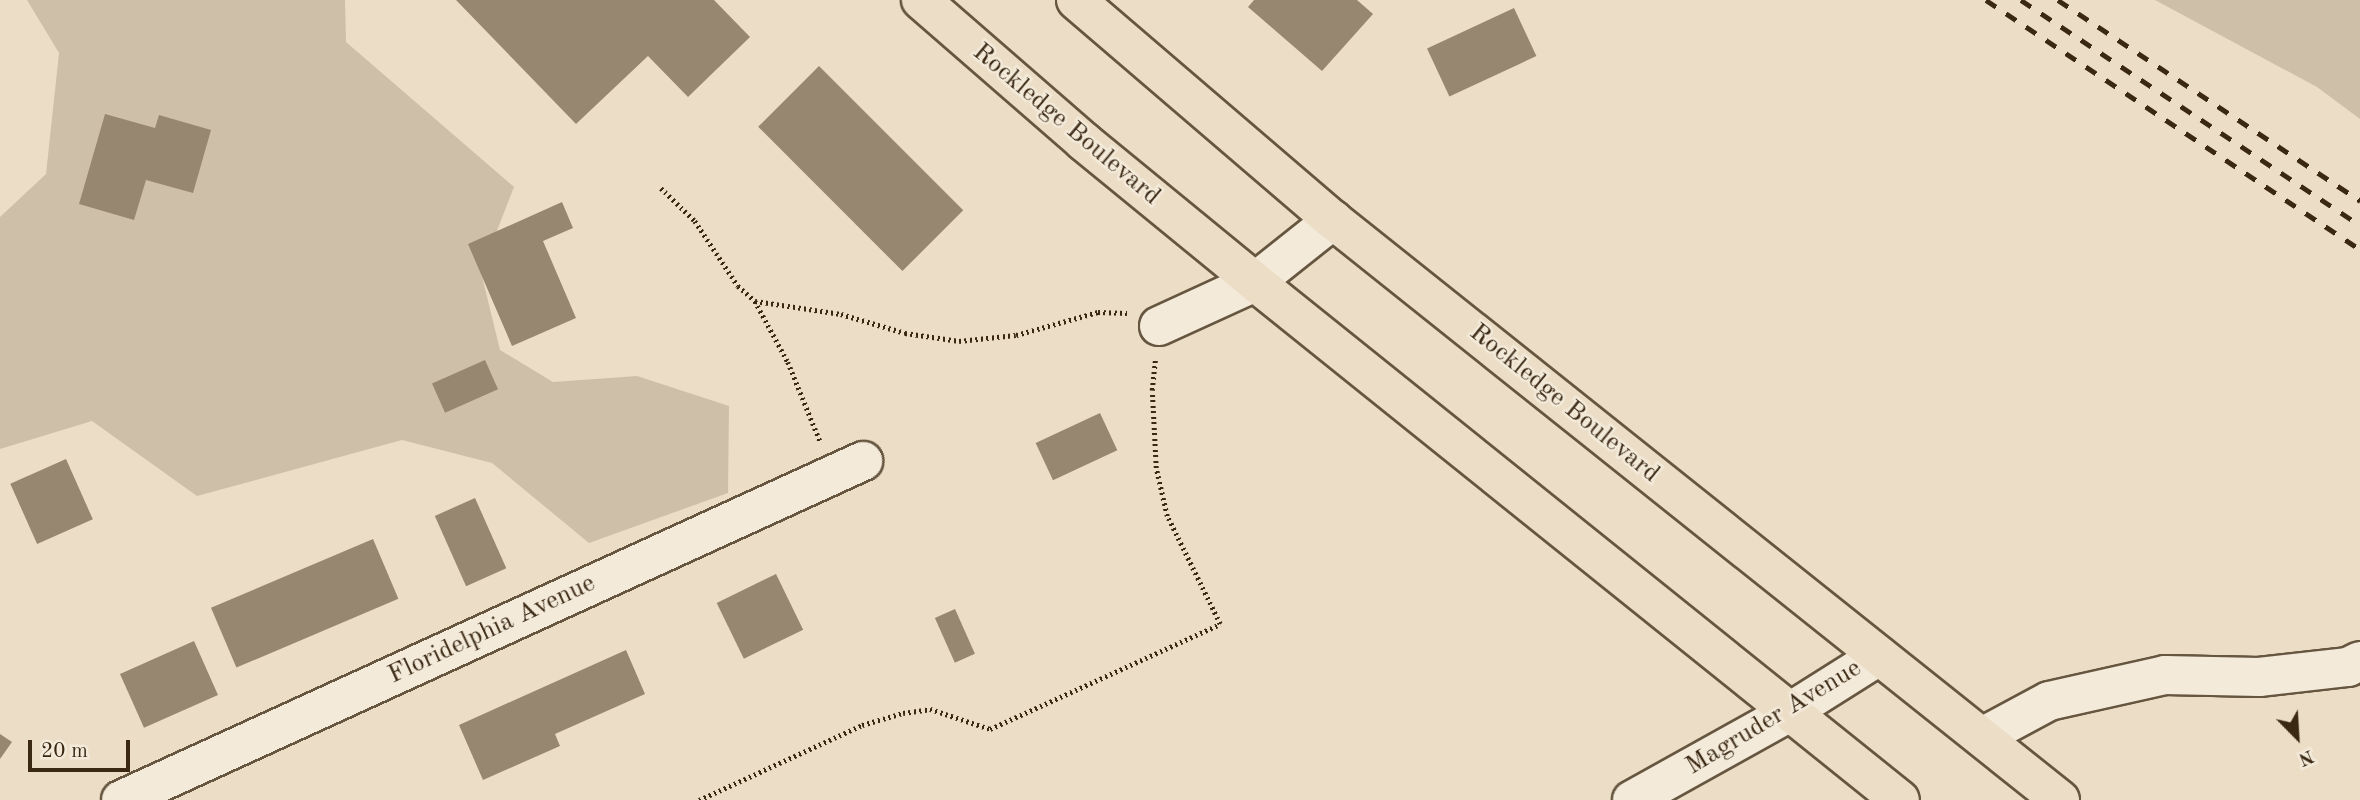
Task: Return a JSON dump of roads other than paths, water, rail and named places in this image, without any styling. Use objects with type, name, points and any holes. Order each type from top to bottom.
[{"type":"main road","name":"Rockledge Boulevard","points":[[921,0],[1083,141],[1255,282],[1900,800]]},
{"type":"main road","name":"Rockledge Boulevard","points":[[1076,0],[1334,220],[2060,800]]},
{"type":"street","points":[[1158,326],[1255,282],[1334,220]]},
{"type":"street","name":"Floridelphia Avenue","points":[[121,800],[846,469]]},
{"type":"street","name":"Magruder Avenue","points":[[1632,800],[1790,712],[1879,656]]},
{"type":"street","points":[[1982,737],[2049,701],[2165,676],[2259,677],[2348,667],[2360,661]]},
{"type":"railway","points":[[1986,0],[2360,249]]},
{"type":"railway","points":[[2021,0],[2360,225]]},
{"type":"railway","points":[[2058,0],[2360,201]]}]
